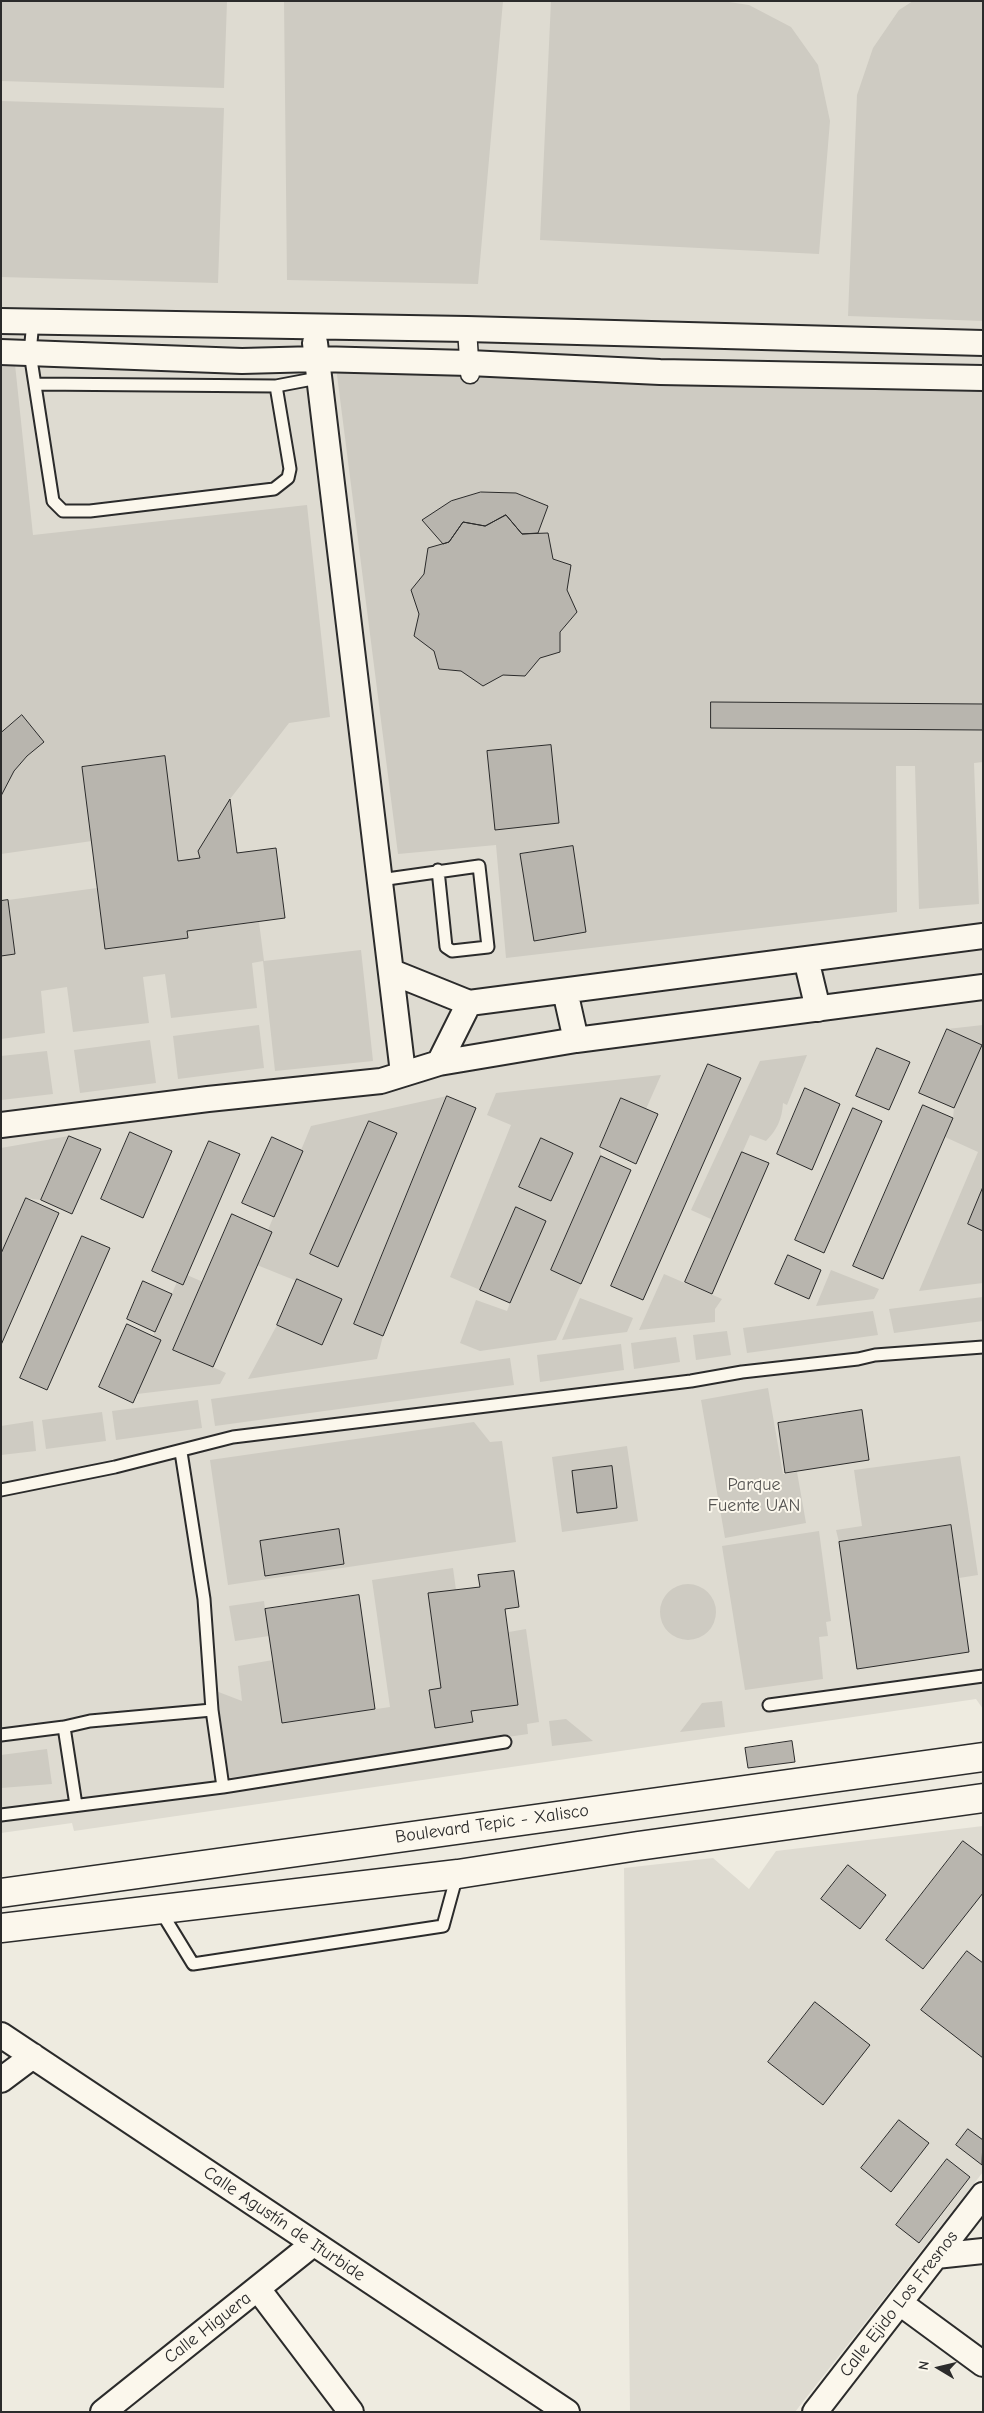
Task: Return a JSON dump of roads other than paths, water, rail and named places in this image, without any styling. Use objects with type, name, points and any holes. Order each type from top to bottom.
[{"type":"main road","name":"Boulevard Tepic - Xalisco","points":[[1,1892],[983,1757]]},
{"type":"main road","points":[[1,1928],[458,1874],[638,1846],[904,1811],[983,1798]]},
{"type":"street","points":[[1,321],[467,329],[983,343]]},
{"type":"street","points":[[241,326],[242,361]]},
{"type":"street","points":[[313,326],[403,1073]]},
{"type":"street","points":[[467,329],[470,369]]},
{"type":"street","points":[[657,334],[660,372]]},
{"type":"street","points":[[845,375],[846,340]]},
{"type":"street","points":[[1,352],[242,361],[318,368],[983,378]]},
{"type":"street","points":[[392,972],[469,1003],[983,936]]},
{"type":"street","points":[[806,959],[818,1009]]},
{"type":"street","points":[[1,1124],[208,1099],[381,1081],[439,1063],[576,1040],[983,987]]},
{"type":"street","points":[[564,991],[576,1040]]},
{"type":"street","points":[[439,1063],[469,1003]]},
{"type":"street","name":"Calle Agustín de Iturbide","points":[[1,2034],[567,2412]]},
{"type":"street","points":[[1,2080],[33,2056]]},
{"type":"street","name":"Calle Ejido Los Fresnos","points":[[815,2412],[983,2196]]},
{"type":"street","name":"Calle Higuera","points":[[103,2412],[313,2244]]},
{"type":"street","points":[[936,2256],[983,2251]]},
{"type":"street","points":[[258,2289],[352,2412]]},
{"type":"street","points":[[900,2303],[983,2364]]},
{"type":"lane","points":[[33,321],[30,353],[52,501],[63,512],[90,511],[274,490],[288,478],[290,469],[276,386]]},
{"type":"lane","points":[[35,384],[276,386],[318,368]]},
{"type":"lane","points":[[380,880],[438,870],[479,866],[488,947],[452,951],[446,947],[438,870]]},
{"type":"lane","points":[[1,1490],[61,1480],[181,1452],[233,1437],[681,1382],[742,1372],[858,1359],[875,1355],[983,1347]]},
{"type":"lane","points":[[181,1452],[204,1599],[212,1710],[222,1787]]},
{"type":"lane","points":[[769,1705],[983,1676]]},
{"type":"lane","points":[[1,1735],[90,1722],[212,1710]]},
{"type":"lane","points":[[64,1727],[76,1805]]},
{"type":"lane","points":[[1,1815],[222,1787],[506,1742]]},
{"type":"lane","points":[[159,1908],[193,1964],[443,1926],[458,1874]]},
{"type":"park label","name":"Parque Fuente UAN","points":[[754,1495]]}]
